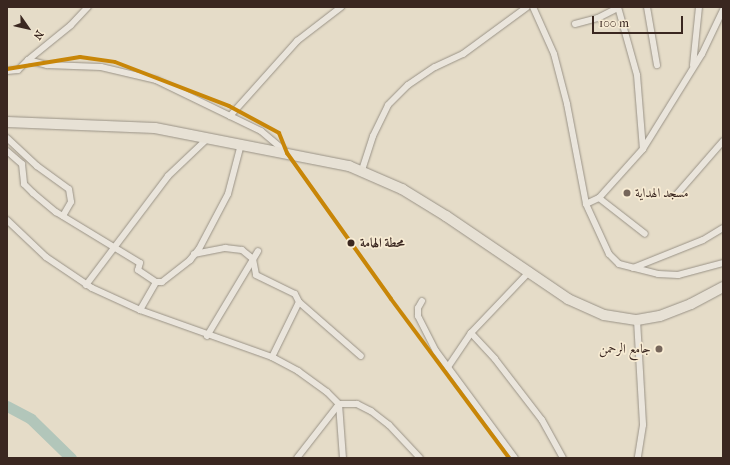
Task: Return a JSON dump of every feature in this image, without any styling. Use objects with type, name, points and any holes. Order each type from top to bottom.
[{"type":"main road","points":[[7,122],[155,128],[287,153],[362,170],[389,182],[439,212],[586,308],[604,315],[637,320],[676,311],[723,287]]},
{"type":"street","points":[[7,71],[18,70],[28,60],[72,25],[88,7]]},
{"type":"street","points":[[230,116],[297,41],[341,7]]},
{"type":"street","points":[[362,170],[373,136],[388,105],[408,85],[435,67],[463,54],[527,7]]},
{"type":"street","points":[[533,7],[554,54],[567,104],[586,204],[609,254],[619,264],[658,274],[678,275],[723,263]]},
{"type":"street","points":[[647,7],[657,65]]},
{"type":"street","points":[[693,67],[699,7]]},
{"type":"street","points":[[575,24],[598,18],[618,8],[637,75],[643,148]]},
{"type":"street","points":[[586,204],[598,198],[643,148],[693,67],[723,10]]},
{"type":"street","points":[[28,60],[47,65],[101,67],[156,80],[261,131],[287,153]]},
{"type":"street","points":[[7,138],[37,166],[69,188],[71,202],[63,216]]},
{"type":"street","points":[[86,285],[114,245],[168,176],[208,138]]},
{"type":"street","points":[[677,194],[723,141]]},
{"type":"street","points":[[7,151],[22,164],[24,184],[63,216],[114,245],[140,263],[138,270],[156,282],[162,282],[194,254],[228,194],[241,144]]},
{"type":"street","points":[[598,198],[644,234]]},
{"type":"street","points":[[7,220],[46,257],[86,285],[140,310],[207,336],[272,357],[327,392],[338,404],[343,458]]},
{"type":"street","points":[[634,268],[703,240],[723,228]]},
{"type":"street","points":[[194,254],[225,248],[242,250],[253,259],[256,275],[295,294],[299,302],[361,356]]},
{"type":"street","points":[[207,336],[258,251]]},
{"type":"street","points":[[448,367],[471,333],[530,271]]},
{"type":"street","points":[[140,310],[156,282]]},
{"type":"street","points":[[422,301],[418,308],[418,316],[436,351],[486,421],[515,458]]},
{"type":"street","points":[[272,357],[299,302]]},
{"type":"street","points":[[637,320],[643,425],[638,458]]},
{"type":"street","points":[[471,333],[495,359],[542,420],[563,458]]},
{"type":"street","points":[[297,458],[338,404]]},
{"type":"street","points":[[338,404],[357,404],[371,411],[389,425],[420,458]]},
{"type":"waterway","points":[[7,406],[31,419],[71,458]]},
{"type":"transit line","points":[[7,69],[80,57],[115,62],[229,106],[279,133],[287,153],[391,299],[509,458]]},
{"type":"place","name":"مسجد الهداية","points":[[627,193]]},
{"type":"place","name":"محطة الهامة","points":[[351,243]]},
{"type":"place","name":"جامع الرحمن","points":[[659,349]]}]
